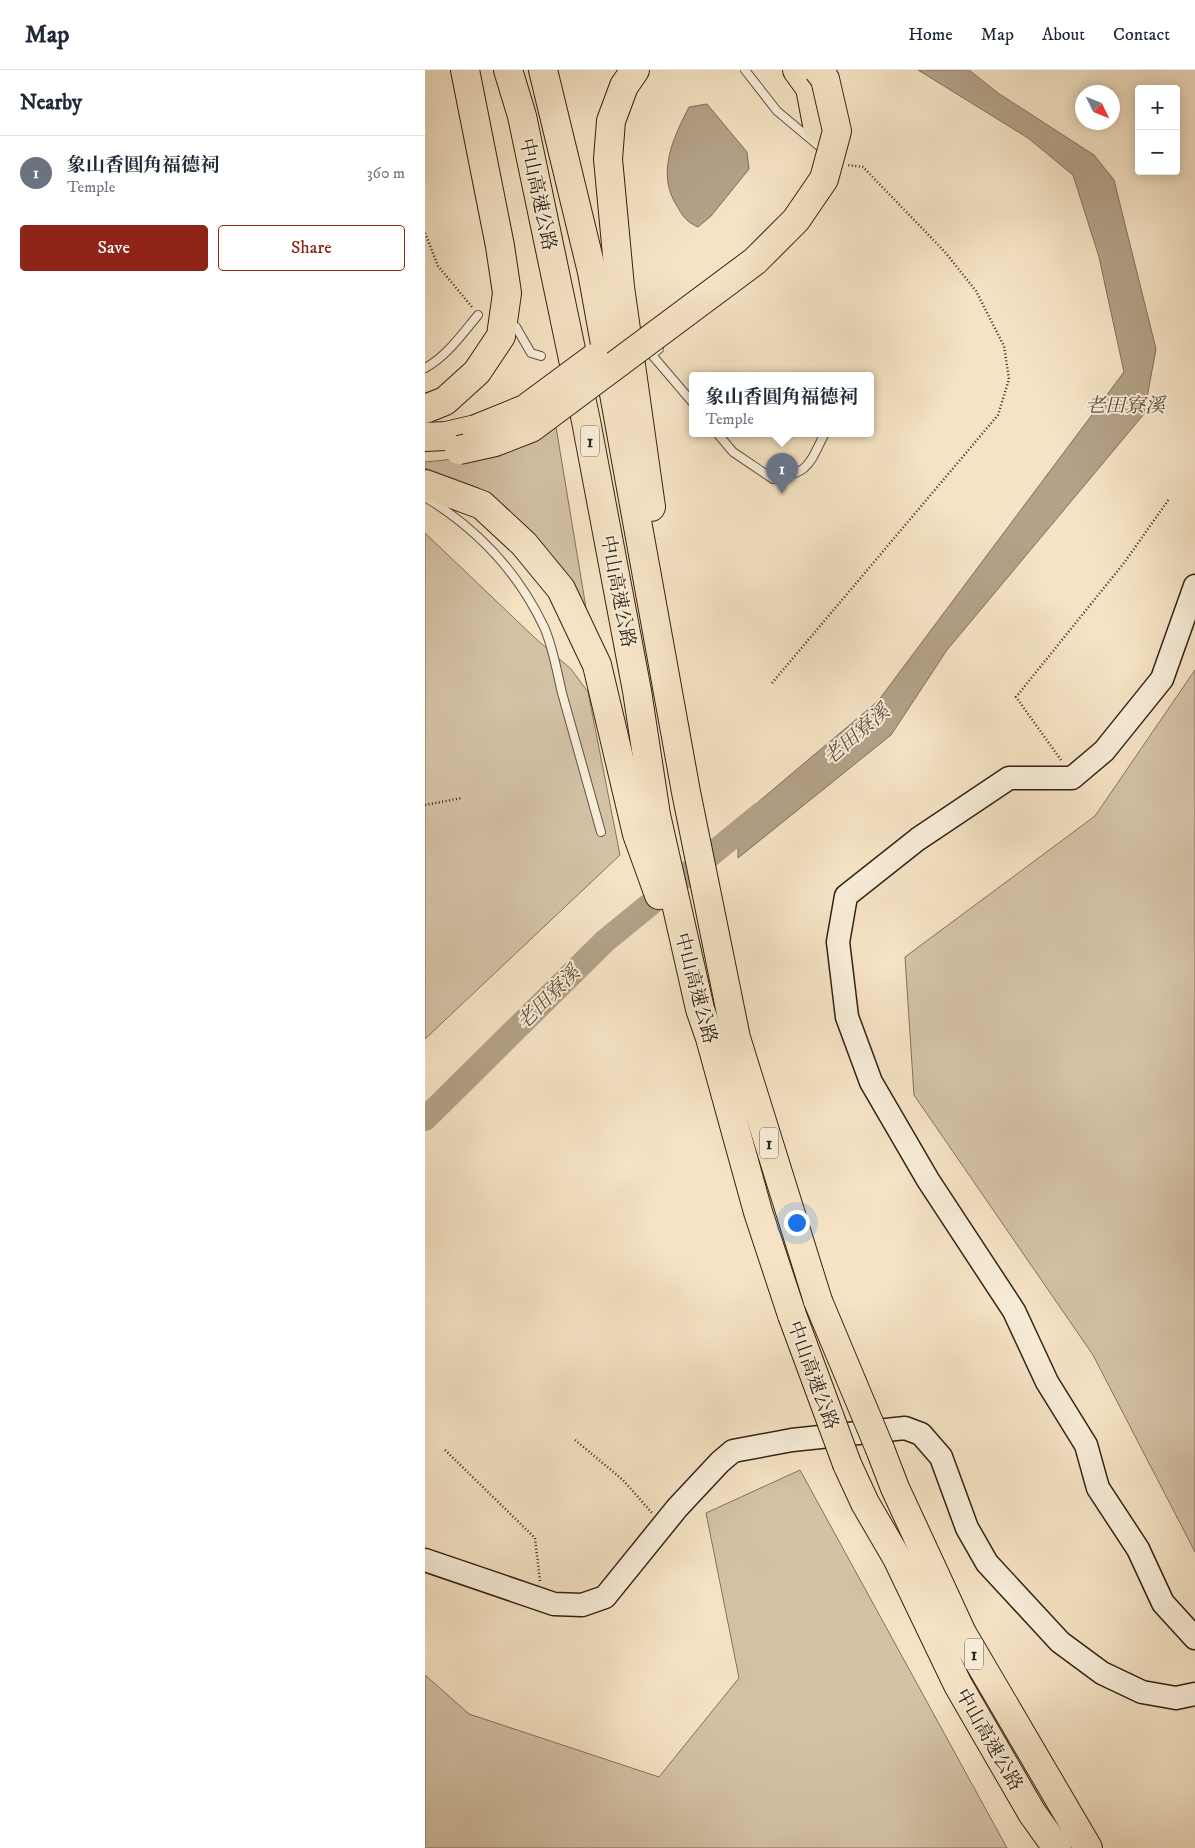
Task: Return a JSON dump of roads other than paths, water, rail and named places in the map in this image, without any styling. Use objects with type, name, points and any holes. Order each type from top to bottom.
[{"type":"highway","points":[[425,410],[445,401],[477,372],[501,336],[507,293],[500,246],[465,70]]},
{"type":"highway","name":"中山高速公路","points":[[508,70],[522,116],[586,421],[637,690],[656,816],[700,1009],[710,1038],[758,1212],[792,1315],[847,1464],[865,1503],[897,1558],[958,1685],[1032,1813],[1057,1848]]},
{"type":"highway","name":"中山高速公路","points":[[543,70],[592,272],[634,513],[736,1038],[817,1301],[895,1488],[962,1633],[1088,1848]]},
{"type":"highway","points":[[635,70],[624,86],[611,121],[608,159],[620,287],[652,514],[654,611]]},
{"type":"highway","points":[[425,437],[446,436],[476,428],[525,409],[749,242],[781,212],[806,178],[818,130],[810,88],[797,70]]},
{"type":"highway","points":[[425,451],[459,450],[495,442],[531,428],[755,260],[796,220],[824,179],[837,131],[825,79],[819,70]]},
{"type":"highway","points":[[425,484],[482,505],[525,544],[561,589],[597,665],[637,834],[700,1009]]},
{"type":"street","points":[[1195,586],[1162,679],[1104,751],[1072,778],[1009,778],[918,839],[846,896],[837,942],[847,1017],[871,1082],[928,1180],[1015,1311],[1047,1382],[1086,1445],[1098,1488],[1138,1549],[1163,1603],[1195,1638]]},
{"type":"street","points":[[425,1560],[554,1604],[582,1605],[605,1596],[663,1526],[720,1462],[733,1452],[792,1440],[905,1428],[921,1434],[941,1457],[967,1528],[987,1563],[1060,1642],[1102,1673],[1142,1692],[1176,1698],[1195,1694]]},
{"type":"lane","points":[[745,70],[777,111],[839,163],[793,234]]},
{"type":"lane","points":[[425,368],[435,362],[453,344],[477,315]]},
{"type":"lane","points":[[516,327],[531,353],[541,356]]},
{"type":"lane","points":[[667,342],[652,355],[689,399]]},
{"type":"lane","points":[[720,437],[733,452],[773,479],[795,476],[807,468],[823,437]]},
{"type":"lane","points":[[425,496],[446,510],[481,539],[506,566],[528,596],[545,629],[601,832]]},
{"type":"water","name":"老田寮溪","points":[[918,70],[969,70],[998,93],[1094,155],[1114,180],[1156,349],[1144,414],[947,650],[891,735],[738,858],[738,819],[878,701],[1124,372],[1099,257],[1073,175],[1028,138]]},
{"type":"water","points":[[707,104],[747,152],[749,169],[711,216],[698,227],[686,219],[677,206],[671,194],[667,169],[677,131],[689,107]]},
{"type":"waterway","name":"老田寮溪","points":[[425,1119],[605,941],[762,813]]},
{"type":"place","name":"象山香圓角福德祠","points":[[782,494]]}]
